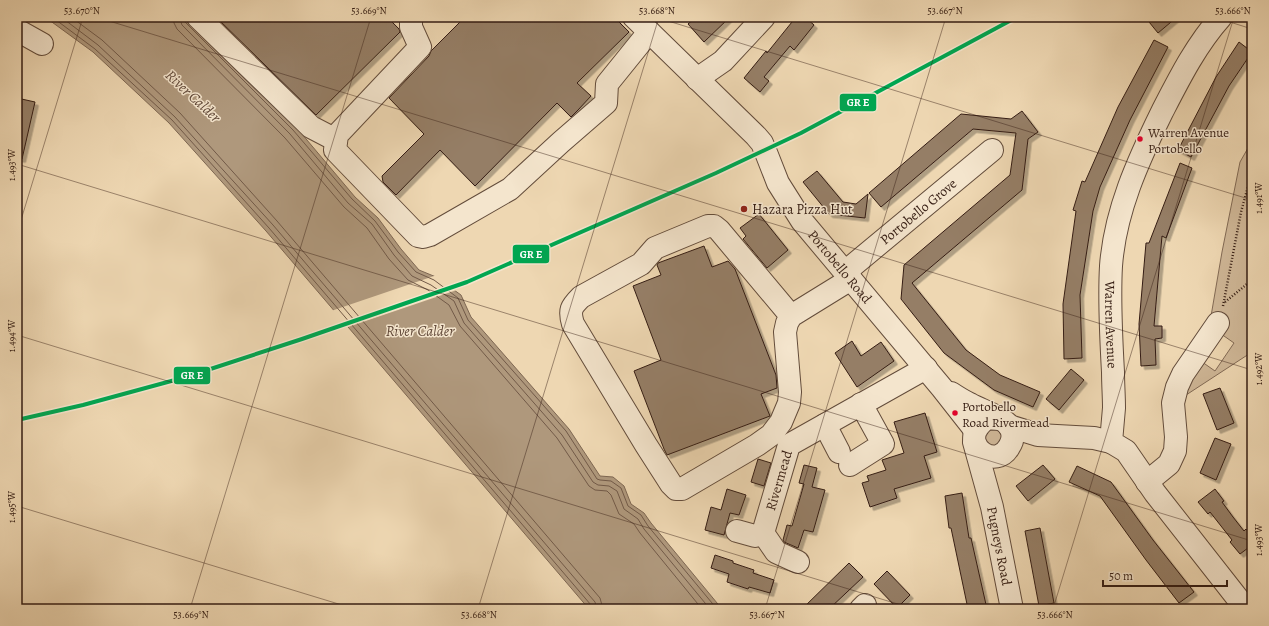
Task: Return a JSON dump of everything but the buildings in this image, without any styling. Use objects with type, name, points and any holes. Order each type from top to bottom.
[{"type":"street","points":[[198,17],[311,128],[336,140]]},
{"type":"street","points":[[412,17],[411,27],[420,48],[337,135],[335,150],[418,236],[423,237],[430,235],[510,189],[606,103],[607,84],[643,23]]},
{"type":"street","points":[[697,79],[723,61],[764,17]]},
{"type":"street","name":"Warren Avenue","points":[[1110,442],[1114,408],[1110,300],[1111,265],[1114,239],[1122,207],[1133,173],[1166,103],[1186,65],[1211,28],[1221,17]]},
{"type":"street","name":"Portobello Road","points":[[643,23],[759,140],[767,155],[778,183],[802,221],[942,388],[975,435],[978,449],[985,455],[1002,455]]},
{"type":"street","points":[[17,30],[42,44]]},
{"type":"street","name":"Portobello Grove","points":[[791,316],[848,276],[992,150]]},
{"type":"street","points":[[708,226],[714,226],[791,316],[787,323],[785,332],[790,392],[789,403],[781,422],[771,435],[757,445],[682,489],[676,489],[646,445],[573,324],[571,315],[573,305],[581,297],[641,264],[655,248],[708,226]]},
{"type":"street","points":[[1147,482],[1169,464],[1175,451],[1176,437],[1173,403],[1177,387],[1183,374],[1221,313]]},
{"type":"street","name":"Rivermead","points":[[763,533],[789,445],[926,368]]},
{"type":"street","name":"Portobello Road","points":[[942,388],[1004,422],[1038,435],[1094,438],[1110,442]]},
{"type":"street","points":[[825,425],[844,458],[883,444],[862,404]]},
{"type":"street","name":"Portobello Road","points":[[975,435],[980,423],[987,419],[1004,422]]},
{"type":"street","points":[[986,483],[1002,455],[1013,442],[1012,433],[1004,422]]},
{"type":"street","name":"Pugneys Road","points":[[975,435],[1012,609]]},
{"type":"street","points":[[1002,455],[1038,435]]},
{"type":"street","points":[[1110,442],[1126,451],[1147,482],[1246,609]]},
{"type":"street","points":[[737,531],[755,536],[763,533],[776,552],[798,562]]},
{"type":"path","points":[[1221,313],[1252,172]]},
{"type":"path","points":[[1246,194],[1252,195]]},
{"type":"path","points":[[1221,313],[1252,280]]},
{"type":"shaded area","points":[[1252,141],[1252,352],[1183,397],[1195,357],[1215,371],[1234,343],[1214,329],[1210,322],[1240,162]]},
{"type":"shaded area","points":[[1009,426],[997,457],[975,430]]},
{"type":"water","name":"River Calder","points":[[45,17],[187,17],[296,127],[355,197],[378,218],[419,270],[436,277],[461,295],[471,317],[569,429],[600,476],[613,477],[624,486],[631,504],[644,513],[722,609],[589,609],[266,231],[169,123],[93,52]]},
{"type":"pier","points":[[437,275],[457,290],[345,328],[331,311]]},
{"type":"transit line","points":[[17,420],[83,405],[186,377],[467,282],[716,173],[801,133],[1017,17]]},
{"type":"place","name":"Warren Avenue Portobello","points":[[1140,139]]},
{"type":"place","name":"Hazara Pizza Hut","points":[[744,209]]},
{"type":"place","name":"Portobello Road Rivermead","points":[[955,413]]}]
